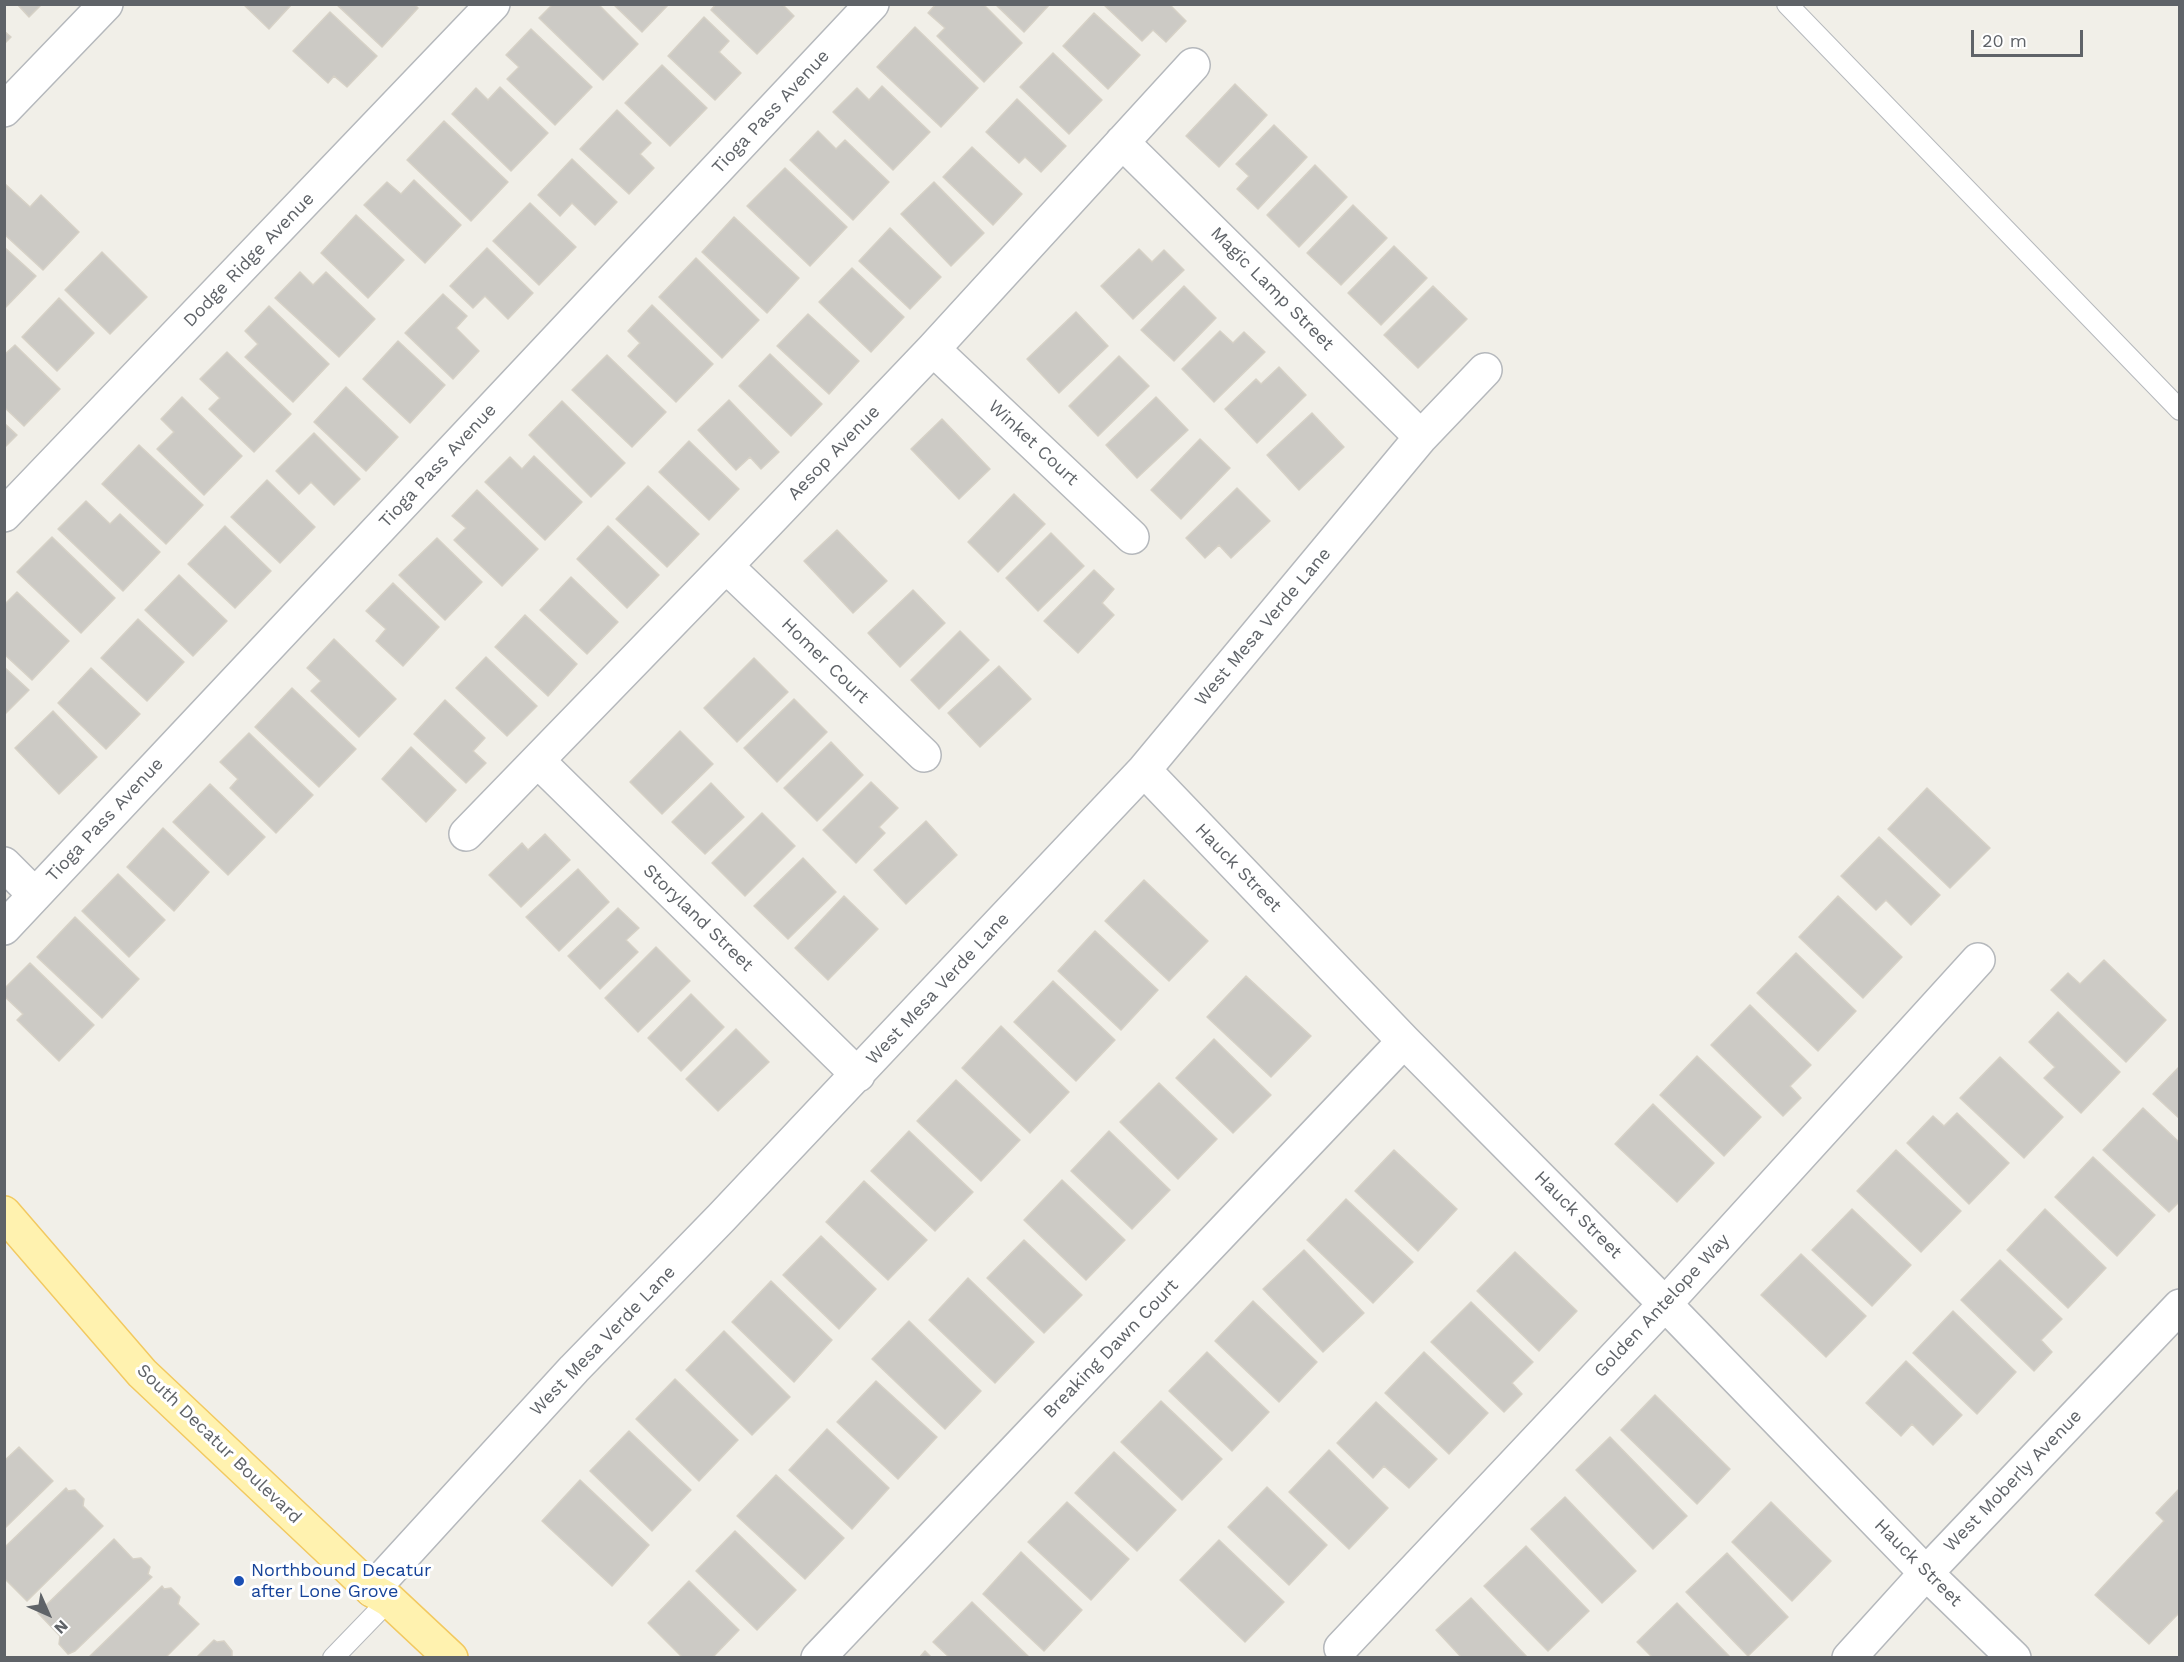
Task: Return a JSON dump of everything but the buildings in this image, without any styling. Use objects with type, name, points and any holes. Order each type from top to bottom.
[{"type":"main road","name":"South Decatur Boulevard","points":[[4,1213],[142,1373],[380,1595],[451,1658]]},
{"type":"street","points":[[4,110],[106,4]]},
{"type":"street","name":"Dodge Ridge Avenue","points":[[4,515],[493,4]]},
{"type":"street","name":"Tioga Pass Avenue","points":[[4,928],[872,4]]},
{"type":"street","name":"Aesop Avenue","points":[[466,834],[933,349],[1193,64]]},
{"type":"street","name":"Magic Lamp Street","points":[[1122,142],[1421,437]]},
{"type":"street","name":"Winket Court","points":[[933,349],[1132,537]]},
{"type":"street","name":"West Mesa Verde Lane","points":[[380,1595],[574,1369],[858,1075],[1144,770],[1421,437],[1485,370]]},
{"type":"street","name":"Homer Court","points":[[726,566],[924,755]]},
{"type":"street","name":"Storyland Street","points":[[538,761],[858,1075]]},
{"type":"street","name":"Hauck Street","points":[[1144,770],[1404,1041],[1665,1304],[1926,1573],[2014,1658]]},
{"type":"street","points":[[4,864],[35,895]]},
{"type":"street","name":"Golden Antelope Way","points":[[1341,1648],[1665,1304],[1978,960]]},
{"type":"street","name":"Breaking Dawn Court","points":[[818,1658],[1404,1041]]},
{"type":"street","name":"West Moberly Avenue","points":[[1849,1658],[1926,1573],[2180,1306]]},
{"type":"lane","points":[[1787,4],[2180,410]]},
{"type":"lane","points":[[333,1658],[380,1595]]},
{"type":"place","name":"Northbound Decatur after Lone Grove","points":[[239,1581]]}]
